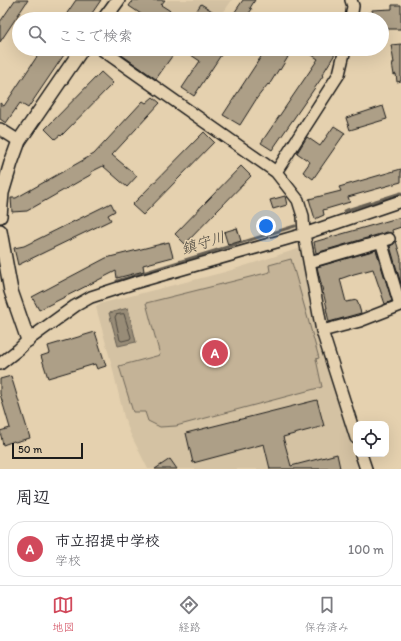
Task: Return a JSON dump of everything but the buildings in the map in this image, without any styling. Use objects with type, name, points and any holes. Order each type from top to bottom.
[{"type":"street","points":[[109,12],[118,0]]},
{"type":"street","points":[[351,0],[353,6],[352,12]]},
{"type":"street","points":[[0,216],[2,193],[10,163],[20,142],[77,56]]},
{"type":"street","points":[[111,56],[276,172],[298,200],[303,216],[304,234],[322,331],[353,429]]},
{"type":"street","points":[[276,172],[339,74],[343,56]]},
{"type":"street","points":[[0,130],[20,142]]},
{"type":"street","points":[[0,364],[28,340],[75,306],[91,298],[134,283],[304,234],[401,202]]},
{"type":"street","points":[[0,231],[11,291],[28,340]]},
{"type":"street","points":[[310,262],[385,240],[401,305],[360,321],[322,331]]},
{"type":"street","points":[[362,457],[366,469]]},
{"type":"shaded area","points":[[167,0],[232,0],[224,12],[159,12]]},
{"type":"shaded area","points":[[301,248],[310,304],[318,340],[340,405],[353,451],[353,457],[355,457],[357,465],[356,469],[148,469],[130,433],[124,417],[96,307],[99,304],[225,272]]},
{"type":"shaded area","points":[[291,259],[319,358],[316,359],[322,387],[176,426],[160,427],[148,421],[145,412],[133,412],[119,366],[160,355],[146,303],[270,272],[269,265]]},
{"type":"water","points":[[128,308],[136,342],[118,346],[109,313]]},
{"type":"waterway","name":"鎮守川","points":[[344,211],[401,193]]},
{"type":"waterway","name":"鎮守川","points":[[117,281],[295,226]]},
{"type":"place","name":"市立招提中学校","points":[[215,353]]}]
